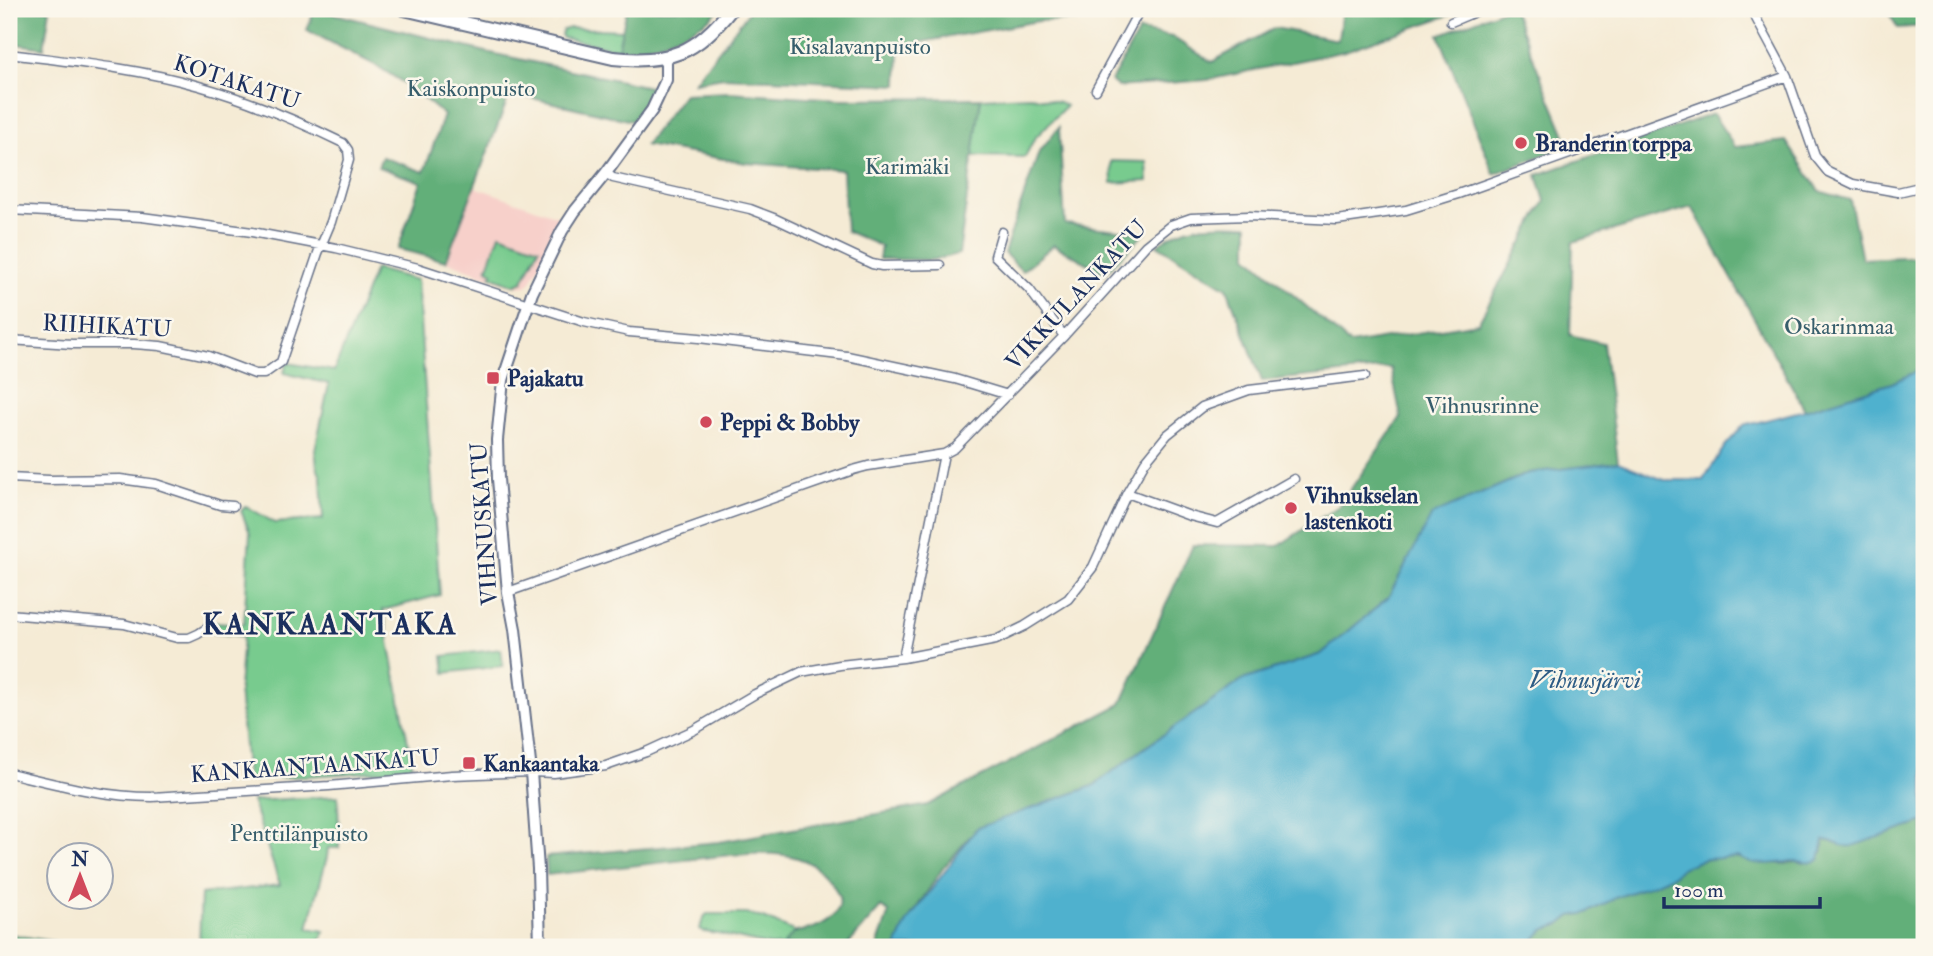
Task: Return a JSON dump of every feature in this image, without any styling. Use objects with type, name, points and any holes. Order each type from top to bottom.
[{"type":"main road","points":[[404,9],[613,58],[644,60],[666,57],[695,45],[714,30],[731,9]]},
{"type":"street","points":[[1096,90],[1140,9]]},
{"type":"street","points":[[1451,22],[1482,9]]},
{"type":"street","points":[[1751,9],[1787,76],[1815,156],[1828,172],[1853,184],[1898,192],[1924,186]]},
{"type":"street","name":"KOTAKATU","points":[[9,54],[123,69],[198,85],[275,112],[343,143],[348,150],[349,160],[322,245]]},
{"type":"street","name":"VIHNUSKATU","points":[[540,947],[531,772],[515,629],[508,592],[498,479],[497,440],[503,380],[528,303],[562,231],[652,110],[666,80],[666,57]]},
{"type":"street","name":"VIKKULANKATU","points":[[944,454],[955,448],[1008,394],[1146,245],[1180,221],[1217,216],[1337,220],[1406,210],[1458,194],[1787,76]]},
{"type":"street","points":[[606,173],[613,178],[750,209],[872,264],[940,265]]},
{"type":"street","points":[[9,210],[142,217],[252,232],[322,245],[418,268],[584,322],[629,332],[847,356],[933,374],[1008,394]]},
{"type":"street","points":[[1002,232],[995,256],[1029,289],[1064,335]]},
{"type":"street","name":"RIIHIKATU","points":[[9,340],[160,346],[208,356],[255,374],[264,374],[281,362],[322,245]]},
{"type":"street","name":"KANKAANTAANKATU","points":[[9,773],[105,795],[152,797],[452,775],[554,773],[606,766],[646,752],[694,730],[755,694],[801,672],[903,658],[996,640],[1025,626],[1068,599],[1093,567],[1127,493],[1145,462],[1167,435],[1202,407],[1249,390],[1365,376]]},
{"type":"street","points":[[508,592],[853,470],[944,454],[903,658]]},
{"type":"street","points":[[9,478],[120,479],[156,485],[220,505],[233,506]]},
{"type":"street","points":[[1127,493],[1217,523],[1294,479]]},
{"type":"street","points":[[9,614],[124,624],[177,638],[188,638],[207,628]]},
{"type":"shaded area","points":[[475,187],[563,218],[526,286],[515,287],[446,261]]},
{"type":"green space","points":[[9,9],[50,9],[44,48],[9,43]]},
{"type":"green space","name":"Kaiskonpuisto","points":[[315,9],[486,52],[654,88],[633,121],[510,93],[446,261],[398,249],[421,182],[378,167],[382,157],[424,172],[444,115],[410,87],[377,66],[307,30]]},
{"type":"green space","points":[[627,9],[719,9],[704,22],[669,39],[640,47],[618,49]]},
{"type":"green space","name":"Kisalavanpuisto","points":[[751,9],[1134,9],[1130,19],[1038,21],[899,46],[898,85],[724,77],[694,82]]},
{"type":"green space","points":[[1342,9],[1447,9],[1450,15],[1345,51],[1207,80],[1118,87],[1111,81],[1139,31],[1172,37],[1212,62],[1275,28],[1338,40]]},
{"type":"green space","points":[[1504,9],[1513,9],[1569,145],[1494,174],[1439,35]]},
{"type":"green space","points":[[1886,9],[1924,9],[1924,26],[1898,28]]},
{"type":"green space","points":[[563,30],[622,30],[618,49],[563,38]]},
{"type":"green space","name":"Karimäki","points":[[729,92],[840,99],[981,98],[959,254],[932,260],[879,259],[881,246],[846,231],[843,170],[746,163],[645,145],[684,94]]},
{"type":"green space","points":[[1031,96],[1066,106],[1034,139],[1025,157],[973,156],[981,98]]},
{"type":"green space","name":"Vihnusrinne","points":[[1713,114],[1735,147],[1786,141],[1819,191],[1850,200],[1862,259],[1924,256],[1924,368],[1892,383],[1805,410],[1692,207],[1573,242],[1570,335],[1603,343],[1618,462],[1528,473],[1433,515],[1388,598],[1321,654],[1243,680],[1093,786],[977,828],[943,868],[906,924],[896,947],[877,947],[889,912],[881,907],[846,947],[792,947],[784,944],[796,932],[814,928],[828,920],[840,903],[838,893],[827,877],[816,867],[790,856],[761,853],[731,855],[547,875],[546,857],[719,842],[928,805],[1121,704],[1193,545],[1278,546],[1339,506],[1401,417],[1391,368],[1262,381],[1227,288],[1157,245],[1168,237],[1200,226],[1248,225],[1248,256],[1350,344],[1478,323],[1545,201],[1537,175]]},
{"type":"green space","points":[[1059,127],[1065,224],[1145,233],[1105,273],[1054,245],[1022,271],[1004,253],[1039,152]]},
{"type":"green space","points":[[1111,161],[1147,162],[1148,181],[1112,183]]},
{"type":"green space","points":[[500,234],[539,248],[523,281],[514,285],[491,276],[493,272],[487,269]]},
{"type":"green space","points":[[375,269],[417,280],[440,595],[383,610],[413,769],[247,780],[239,689],[243,636],[214,633],[214,622],[244,624],[250,533],[241,511],[246,506],[275,523],[323,519],[321,477],[315,450],[329,384],[284,373],[287,363],[334,371]]},
{"type":"green space","points":[[501,649],[503,666],[445,673],[443,656]]},
{"type":"green space","name":"Penttilänpuisto","points":[[338,796],[339,848],[328,848],[308,928],[324,931],[318,947],[199,947],[201,894],[280,885],[252,801]]},
{"type":"green space","points":[[1924,822],[1924,947],[1519,947],[1534,940],[1543,930],[1561,924],[1571,916],[1587,913],[1615,898],[1674,875],[1681,868],[1699,861],[1726,856],[1771,863],[1804,863],[1822,853],[1824,840],[1851,846]]},
{"type":"green space","points":[[707,914],[746,914],[763,918],[796,932],[785,943],[792,947],[704,932],[700,929]]},
{"type":"green space","points":[[9,934],[84,947],[9,947]]},
{"type":"water","name":"Vihnusjärvi","points":[[1924,368],[1924,822],[1852,846],[1824,840],[1820,859],[1812,862],[1758,864],[1739,857],[1699,861],[1681,868],[1674,875],[1615,898],[1587,913],[1571,916],[1561,924],[1543,930],[1534,940],[1519,947],[896,947],[906,924],[977,828],[1093,786],[1243,680],[1321,654],[1388,598],[1432,515],[1529,473],[1618,462],[1664,480],[1703,480],[1725,446],[1743,426],[1892,383]]},
{"type":"place","name":"Branderin torppa","points":[[1521,143]]},
{"type":"place","name":"Pajakatu","points":[[493,378]]},
{"type":"place","name":"Peppi & Bobby","points":[[706,422]]},
{"type":"place","name":"Vihnukselan lastenkoti","points":[[1291,508]]},
{"type":"place","name":"Kankaantaka","points":[[469,763]]},
{"type":"district","name":"KANKAANTAKA","points":[[330,624]]},
{"type":"park label","name":"Oskarinmaa","points":[[1839,326]]}]
